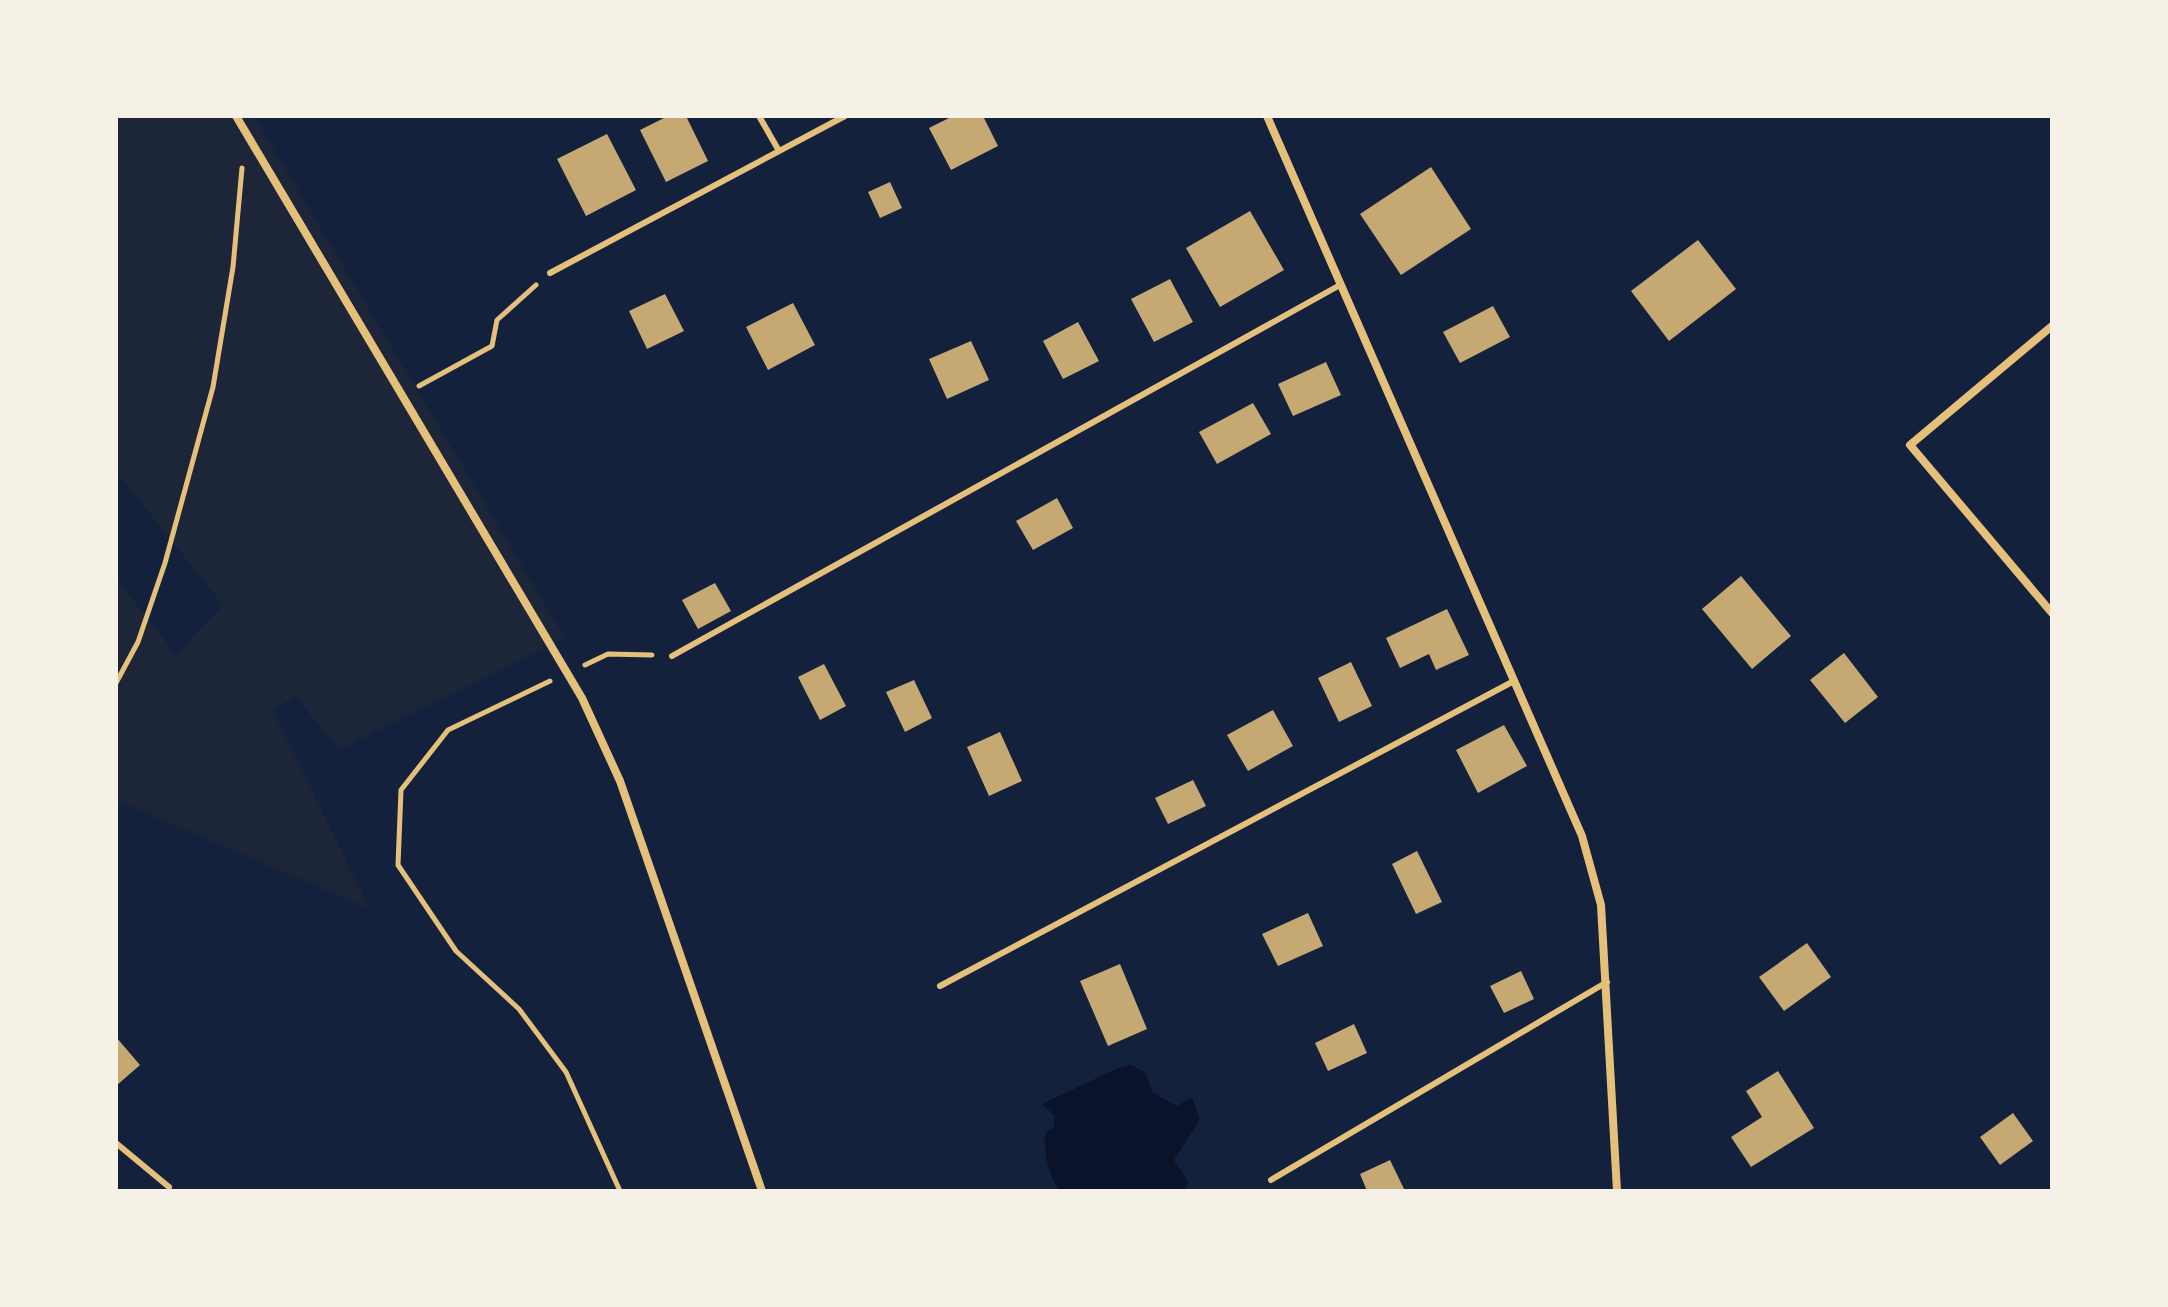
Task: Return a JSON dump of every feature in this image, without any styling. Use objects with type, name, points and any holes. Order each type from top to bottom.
[{"type":"street","points":[[236,116],[568,673],[620,781],[762,1191]]},
{"type":"street","points":[[1267,116],[1582,836],[1601,905],[1617,1191]]},
{"type":"street","points":[[2052,326],[1910,445],[2052,613]]},
{"type":"lane","points":[[759,116],[779,151]]},
{"type":"lane","points":[[550,273],[845,116]]},
{"type":"lane","points":[[672,656],[1340,285]]},
{"type":"lane","points":[[940,986],[1514,681]]},
{"type":"lane","points":[[1271,1180],[1607,982]]},
{"type":"lane","points":[[116,1143],[169,1187]]},
{"type":"path","points":[[116,683],[138,642],[165,563],[213,387],[233,267],[247,136]]},
{"type":"path","points":[[400,395],[492,346],[497,320],[550,273]]},
{"type":"path","points":[[620,1191],[566,1072],[519,1009],[456,951],[398,865],[401,790],[448,730],[608,654],[672,656]]},
{"type":"shaded area","points":[[116,116],[254,116],[565,638],[339,750],[295,696],[273,711],[370,909],[116,800],[116,578],[176,655],[223,605],[116,472]]},
{"type":"shaded area","points":[[1131,1065],[1146,1073],[1152,1092],[1177,1106],[1192,1097],[1200,1119],[1174,1160],[1189,1183],[1183,1191],[1059,1191],[1049,1170],[1045,1150],[1045,1134],[1054,1127],[1055,1116],[1042,1104],[1118,1068]]},
{"type":"building","points":[[668,116],[686,116],[708,161],[666,182],[640,130]]},
{"type":"building","points":[[953,116],[983,116],[998,146],[951,170],[929,128]]},
{"type":"building","points":[[607,134],[636,190],[586,216],[557,159]]},
{"type":"building","points":[[1431,167],[1471,229],[1401,275],[1360,214]]},
{"type":"building","points":[[890,182],[902,208],[880,218],[868,192]]},
{"type":"building","points":[[1250,211],[1284,270],[1220,307],[1186,248]]},
{"type":"building","points":[[1698,240],[1736,289],[1669,341],[1631,291]]},
{"type":"building","points":[[1170,279],[1193,322],[1154,342],[1131,299]]},
{"type":"building","points":[[665,294],[684,331],[647,349],[629,311]]},
{"type":"building","points":[[793,303],[815,345],[768,370],[746,327]]},
{"type":"building","points":[[1493,306],[1510,337],[1460,363],[1443,332]]},
{"type":"building","points":[[1078,322],[1099,361],[1063,379],[1043,341]]},
{"type":"building","points":[[971,341],[989,380],[947,399],[929,359]]},
{"type":"building","points":[[1326,362],[1341,395],[1293,416],[1278,384]]},
{"type":"building","points":[[1253,403],[1271,434],[1217,464],[1199,432]]},
{"type":"building","points":[[1057,498],[1073,528],[1033,550],[1016,521]]},
{"type":"building","points":[[1741,576],[1791,636],[1752,669],[1702,609]]},
{"type":"building","points":[[715,583],[731,611],[698,629],[682,600]]},
{"type":"building","points":[[1447,609],[1469,655],[1436,670],[1429,654],[1400,668],[1386,638]]},
{"type":"building","points":[[1844,653],[1878,697],[1845,723],[1810,680]]},
{"type":"building","points":[[1351,662],[1372,706],[1339,722],[1318,678]]},
{"type":"building","points":[[824,664],[846,706],[820,720],[798,677]]},
{"type":"building","points":[[914,680],[932,718],[905,732],[886,692]]},
{"type":"building","points":[[1273,710],[1293,746],[1248,771],[1227,735]]},
{"type":"building","points":[[1504,725],[1527,766],[1478,793],[1456,750]]},
{"type":"building","points":[[1000,732],[1022,781],[989,796],[967,747]]},
{"type":"building","points":[[1193,780],[1206,806],[1168,824],[1155,798]]},
{"type":"building","points":[[1417,851],[1442,902],[1416,914],[1392,864]]},
{"type":"building","points":[[1308,913],[1323,946],[1278,966],[1262,934]]},
{"type":"building","points":[[1807,943],[1831,977],[1784,1011],[1759,977]]},
{"type":"building","points":[[1120,964],[1147,1029],[1108,1046],[1080,981]]},
{"type":"building","points":[[1521,971],[1534,999],[1504,1013],[1490,986]]},
{"type":"building","points":[[1354,1024],[1367,1053],[1328,1071],[1315,1043]]},
{"type":"building","points":[[116,1037],[140,1065],[116,1086]]},
{"type":"building","points":[[1778,1071],[1814,1128],[1751,1167],[1731,1137],[1762,1117],[1746,1091]]},
{"type":"building","points":[[2013,1113],[2033,1141],[2000,1165],[1980,1137]]},
{"type":"building","points":[[1390,1160],[1405,1191],[1367,1191],[1360,1174]]}]
